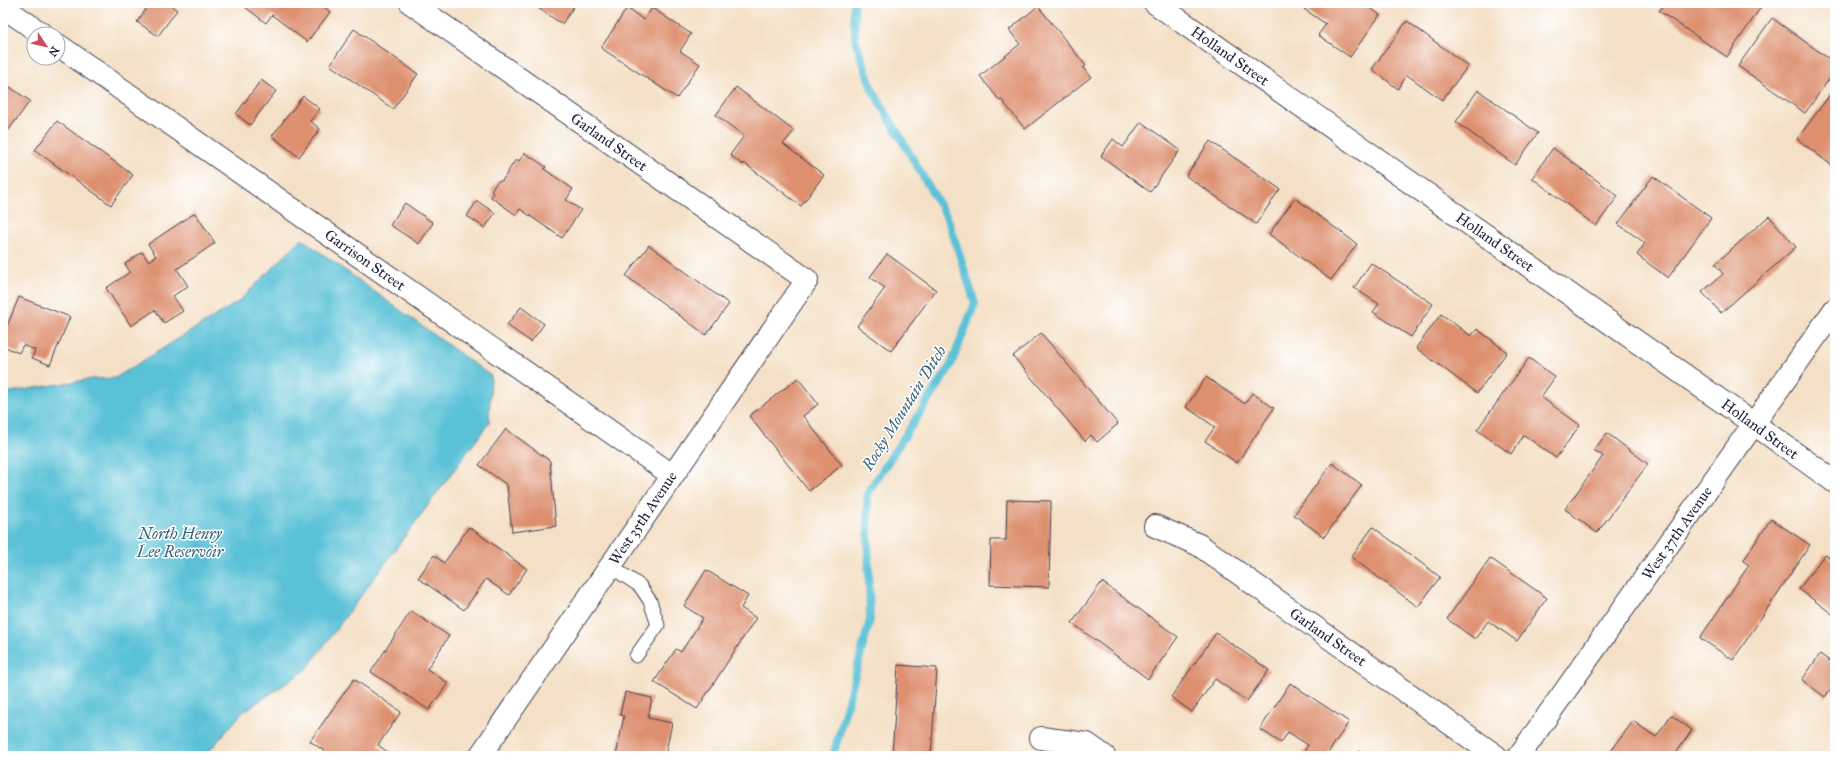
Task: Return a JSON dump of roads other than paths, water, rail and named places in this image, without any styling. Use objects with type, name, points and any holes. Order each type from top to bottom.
[{"type":"street","name":"Garland Street","points":[[411,3],[807,280]]},
{"type":"street","name":"Holland Street","points":[[1155,3],[1835,482]]},
{"type":"street","points":[[3,6],[31,26]]},
{"type":"street","name":"Garrison Street","points":[[66,51],[672,475]]},
{"type":"street","name":"West 35th Avenue","points":[[480,756],[807,280]]},
{"type":"street","name":"West 37th Avenue","points":[[1519,756],[1835,309]]},
{"type":"street","name":"Garland Street","points":[[1155,526],[1199,545],[1496,756]]},
{"type":"street","points":[[1041,738],[1087,744],[1104,756]]},
{"type":"lane","points":[[610,566],[640,586],[650,601],[658,625],[636,656]]},
{"type":"water","name":"North Henry Lee Reservoir","points":[[302,239],[491,376],[489,423],[306,670],[243,712],[205,756],[3,756],[3,393],[92,379],[115,378],[238,302]]},
{"type":"waterway","name":"Rocky Mountain Ditch","points":[[833,756],[870,620],[867,494],[951,365],[975,303],[948,219],[872,89],[855,39],[854,3]]}]
